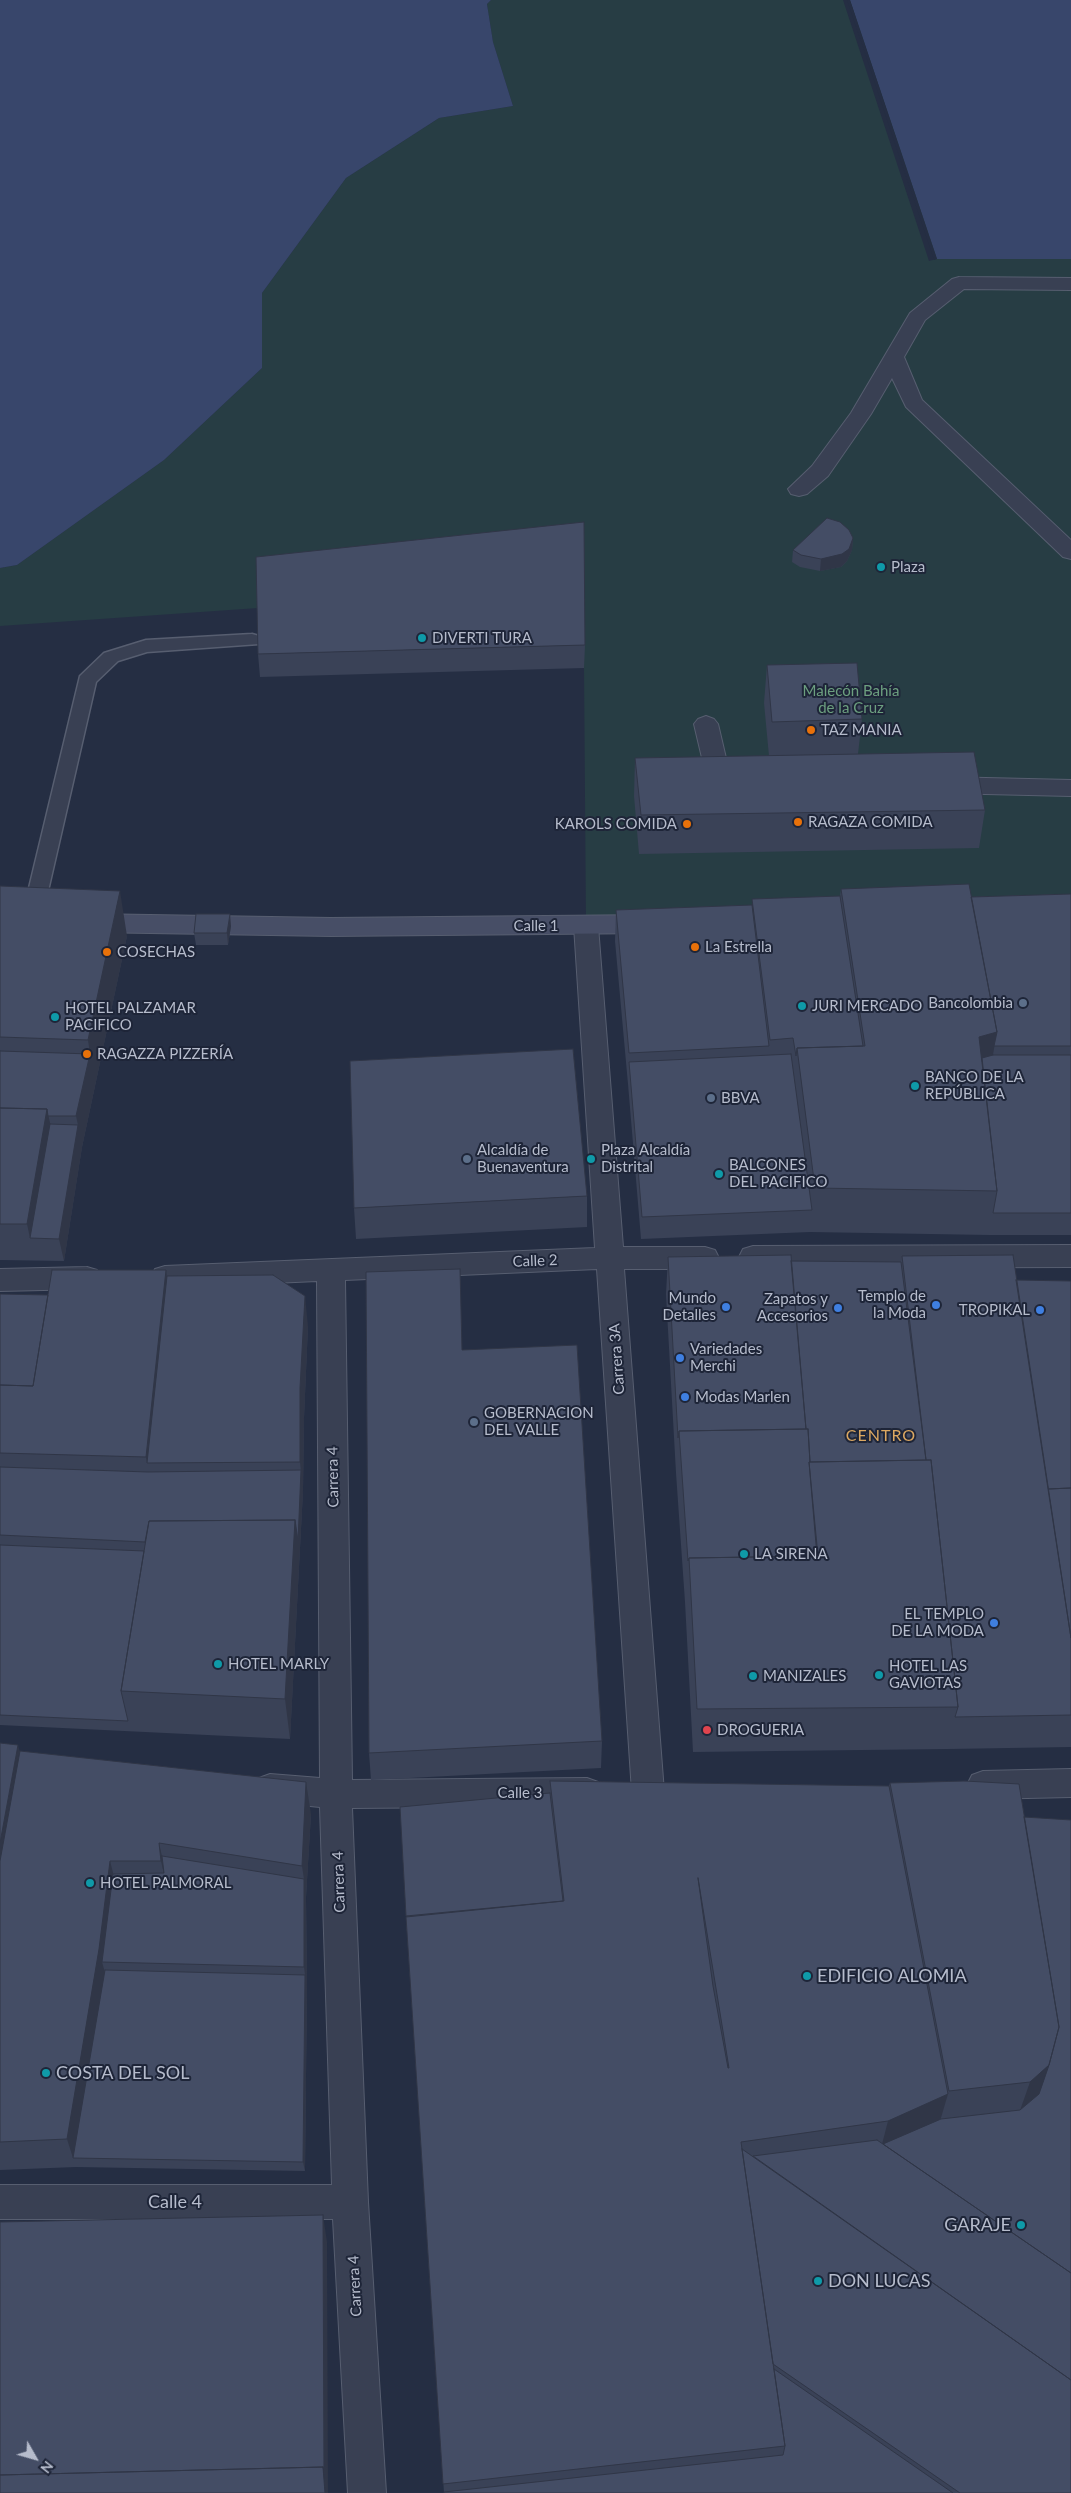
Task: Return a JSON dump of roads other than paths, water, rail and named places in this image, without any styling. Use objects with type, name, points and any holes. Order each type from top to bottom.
[{"type":"main road","name":"Calle 1","points":[[40,921],[197,936],[230,936],[331,927],[586,926],[675,923]]},
{"type":"street","points":[[799,489],[820,471],[861,414],[917,318],[959,283],[1071,284]]},
{"type":"street","points":[[894,357],[913,403],[1071,552]]},
{"type":"street","points":[[706,724],[720,779],[758,780]]},
{"type":"street","points":[[924,784],[1071,788]]},
{"type":"street","name":"Carrera 3A","points":[[586,926],[610,1258],[663,1792]]},
{"type":"street","name":"Calle 2","points":[[139,1278],[610,1258],[1071,1256]]},
{"type":"street","name":"Carrera 4","points":[[331,1270],[336,1794],[350,2202],[367,2493]]},
{"type":"street","points":[[0,1280],[110,1278]]},
{"type":"street","points":[[953,1786],[1071,1783]]},
{"type":"street","name":"Calle 3","points":[[237,1786],[336,1794],[663,1792]]},
{"type":"street","name":"Calle 4","points":[[0,2202],[350,2202]]},
{"type":"lane","points":[[40,921],[87,680],[111,657],[146,646],[252,640]]},
{"type":"water","points":[[0,0],[491,0],[487,4],[493,42],[513,106],[439,118],[346,178],[262,293],[262,368],[164,460],[17,565],[0,568]]},
{"type":"water","points":[[850,0],[1071,0],[1071,259],[937,259]]},
{"type":"place","name":"Plaza","points":[[881,567]]},
{"type":"place","name":"DIVERTI TURA","points":[[422,638]]},
{"type":"place","name":"TAZ MANIA","points":[[811,730]]},
{"type":"place","name":"RAGAZA COMIDA","points":[[798,822]]},
{"type":"place","name":"KAROLS COMIDA","points":[[687,824]]},
{"type":"place","name":"La Estrella","points":[[695,947]]},
{"type":"place","name":"COSECHAS","points":[[107,952]]},
{"type":"place","name":"Bancolombia","points":[[1023,1003]]},
{"type":"place","name":"JURI MERCADO","points":[[802,1006]]},
{"type":"place","name":"HOTEL PALZAMAR PACIFICO","points":[[55,1017]]},
{"type":"place","name":"RAGAZZA PIZZERÍA","points":[[87,1054]]},
{"type":"place","name":"BANCO DE LA REPÚBLICA","points":[[915,1086]]},
{"type":"place","name":"BBVA","points":[[711,1098]]},
{"type":"place","name":"Alcaldía de Buenaventura","points":[[467,1159]]},
{"type":"place","name":"Plaza Alcaldía Distrital","points":[[591,1159]]},
{"type":"place","name":"BALCONES DEL PACIFICO","points":[[719,1174]]},
{"type":"place","name":"Templo de la Moda","points":[[936,1305]]},
{"type":"place","name":"Mundo Detalles","points":[[726,1307]]},
{"type":"place","name":"Zapatos y Accesorios","points":[[838,1308]]},
{"type":"place","name":"TROPIKAL","points":[[1040,1310]]},
{"type":"place","name":"Variedades Merchi","points":[[680,1358]]},
{"type":"place","name":"Modas Marlen","points":[[685,1397]]},
{"type":"place","name":"GOBERNACION DEL VALLE","points":[[474,1422]]},
{"type":"place","name":"LA SIRENA","points":[[744,1554]]},
{"type":"place","name":"EL TEMPLO DE LA MODA","points":[[994,1623]]},
{"type":"place","name":"HOTEL MARLY","points":[[218,1664]]},
{"type":"place","name":"HOTEL LAS GAVIOTAS","points":[[879,1675]]},
{"type":"place","name":"MANIZALES","points":[[753,1676]]},
{"type":"place","name":"DROGUERIA","points":[[707,1730]]},
{"type":"place","name":"HOTEL PALMORAL","points":[[90,1883]]},
{"type":"place","name":"EDIFICIO ALOMIA","points":[[807,1976]]},
{"type":"place","name":"COSTA DEL SOL","points":[[46,2073]]},
{"type":"place","name":"GARAJE","points":[[1021,2225]]},
{"type":"place","name":"DON LUCAS","points":[[818,2281]]},
{"type":"district","name":"CENTRO","points":[[881,1436]]},
{"type":"park label","name":"Malecón Bahía de la Cruz","points":[[851,700]]}]
